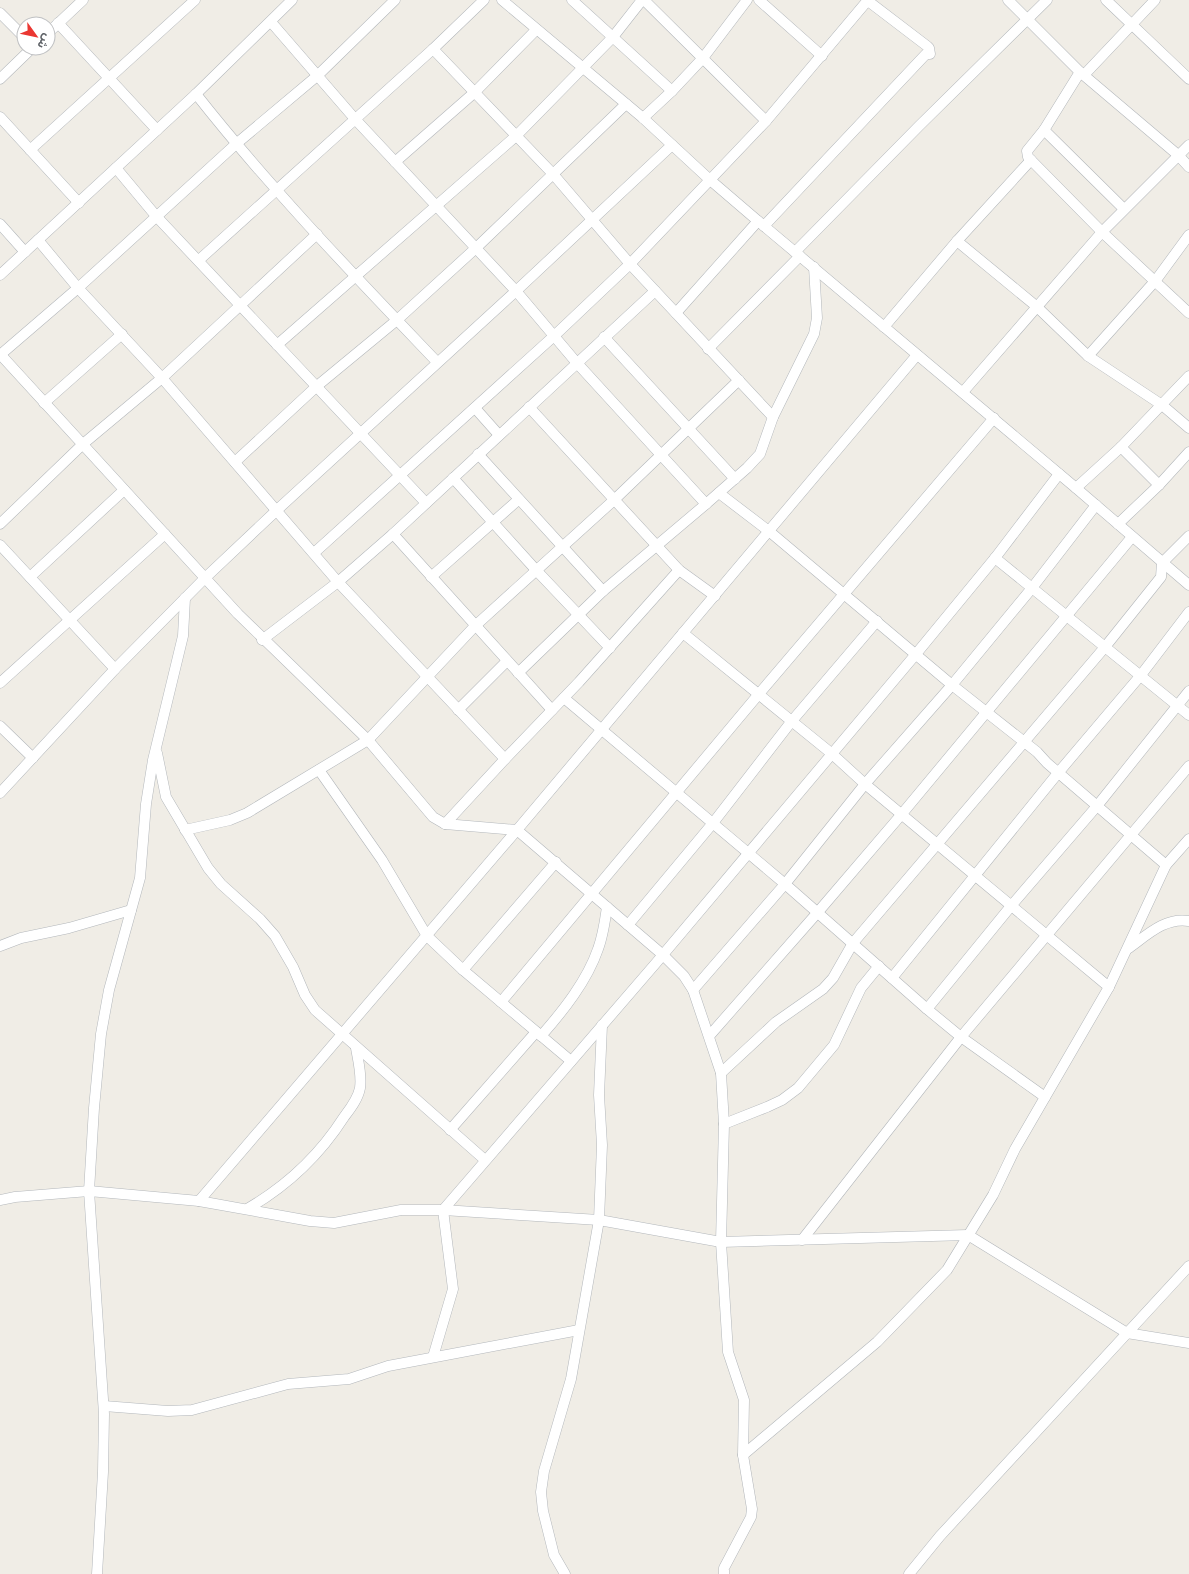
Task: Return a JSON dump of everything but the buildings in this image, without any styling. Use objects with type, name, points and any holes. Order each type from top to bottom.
[{"type":"street","points":[[83,0],[58,23],[157,130]]},
{"type":"street","points":[[30,150],[195,0]]},
{"type":"street","points":[[0,275],[196,94],[292,0]]},
{"type":"street","points":[[395,0],[317,76],[236,144],[78,288],[0,355],[262,640],[314,687],[368,740],[428,812],[446,824],[517,830],[663,955],[684,976],[693,990],[710,1035],[721,1073],[724,1124],[721,1242],[728,1352],[744,1400],[744,1455],[751,1517],[724,1568],[724,1574]]},
{"type":"street","points":[[199,260],[433,49],[484,0]]},
{"type":"street","points":[[502,0],[643,118],[709,179],[994,418],[1185,582],[1189,571]]},
{"type":"street","points":[[572,0],[672,91]]},
{"type":"street","points":[[277,345],[516,136],[613,37],[643,0],[766,121]]},
{"type":"street","points":[[643,118],[672,91],[703,58],[747,0]]},
{"type":"street","points":[[759,0],[822,56]]},
{"type":"street","points":[[314,553],[554,336],[630,264],[709,179],[766,121],[868,0],[927,46],[930,54],[926,54],[761,223],[676,313]]},
{"type":"street","points":[[1008,0],[1082,74],[1178,155],[1189,167]]},
{"type":"street","points":[[708,349],[919,126],[1047,0]]},
{"type":"street","points":[[1106,0],[1189,79]]},
{"type":"street","points":[[1156,0],[1132,26],[1082,74],[1044,130],[1027,151],[1031,160],[1102,232],[1156,280],[1189,313]]},
{"type":"street","points":[[0,13],[16,29]]},
{"type":"street","points":[[271,22],[355,120],[476,248],[576,362],[706,504]]},
{"type":"street","points":[[395,162],[474,92],[536,30]]},
{"type":"street","points":[[433,49],[553,174],[630,264],[773,417]]},
{"type":"street","points":[[0,79],[24,56]]},
{"type":"street","points":[[196,94],[236,144],[276,190],[436,362]]},
{"type":"street","points":[[235,462],[317,386],[397,320],[476,248],[626,104]]},
{"type":"street","points":[[0,117],[79,203]]},
{"type":"street","points":[[1044,130],[1124,209]]},
{"type":"street","points":[[0,793],[115,669],[205,578],[436,362],[516,292],[672,145]]},
{"type":"street","points":[[963,392],[985,368],[1036,306],[1102,232],[1189,145]]},
{"type":"street","points":[[884,327],[957,241],[1031,160]]},
{"type":"street","points":[[116,168],[156,216],[426,503]]},
{"type":"street","points":[[0,224],[25,252]]},
{"type":"street","points":[[0,524],[83,444],[162,378],[317,234]]},
{"type":"street","points":[[1088,356],[1156,280],[1189,235]]},
{"type":"street","points":[[38,240],[78,288],[162,378],[338,582],[505,759]]},
{"type":"street","points":[[957,241],[1036,306],[1088,356],[1162,405],[1189,428]]},
{"type":"street","points":[[518,673],[603,591],[719,493],[760,454],[773,417],[814,334],[817,318],[814,267]]},
{"type":"street","points":[[262,640],[338,582],[426,503],[576,362],[655,291]]},
{"type":"street","points":[[44,403],[122,334]]},
{"type":"street","points":[[604,337],[735,479]]},
{"type":"street","points":[[199,1201],[427,936],[601,728],[770,532],[918,355]]},
{"type":"street","points":[[1076,488],[1121,447],[1189,376]]},
{"type":"street","points":[[186,830],[230,820],[247,813],[368,740],[475,626],[614,500],[739,380]]},
{"type":"street","points":[[528,407],[679,570],[715,596]]},
{"type":"street","points":[[475,408],[499,434]]},
{"type":"street","points":[[501,1002],[678,793],[758,695],[845,595],[994,418]]},
{"type":"street","points":[[1121,447],[1159,485]]},
{"type":"street","points":[[1118,524],[1159,485],[1189,452]]},
{"type":"street","points":[[478,454],[518,500],[603,591]]},
{"type":"street","points":[[433,1357],[453,1289],[443,1210],[663,955],[831,753],[916,654],[995,558],[1059,474]]},
{"type":"street","points":[[453,478],[536,570],[610,648]]},
{"type":"street","points":[[30,577],[124,490]]},
{"type":"street","points":[[719,493],[770,532],[952,684],[1037,752],[1058,773],[1166,865]]},
{"type":"street","points":[[431,577],[518,500]]},
{"type":"street","points":[[693,990],[785,884],[865,784],[952,684],[1032,588],[1096,506]]},
{"type":"street","points":[[0,683],[165,534]]},
{"type":"street","points":[[392,534],[552,710]]},
{"type":"street","points":[[721,1073],[776,1022],[824,989],[853,943],[1105,647],[1161,577],[1162,563],[1189,536]]},
{"type":"street","points":[[710,1035],[901,815],[1068,616],[1132,537]]},
{"type":"street","points":[[0,545],[115,669]]},
{"type":"street","points":[[995,558],[1189,715]]},
{"type":"street","points":[[446,824],[610,648],[679,570]]},
{"type":"street","points":[[97,1574],[103,1472],[104,1406],[90,1191],[101,1034],[109,990],[141,871],[146,804],[156,747],[183,636],[185,598]]},
{"type":"street","points":[[892,978],[1058,773],[1141,675],[1189,612]]},
{"type":"street","points":[[628,925],[713,823],[791,722],[877,621]]},
{"type":"street","points":[[683,633],[831,753],[901,815],[1109,987]]},
{"type":"street","points":[[458,710],[507,661]]},
{"type":"street","points":[[927,1009],[1011,906],[1097,806],[1189,691]]},
{"type":"street","points":[[564,698],[748,852],[927,1009],[961,1037],[1045,1097]]},
{"type":"street","points":[[0,726],[32,758]]},
{"type":"street","points":[[156,747],[166,797],[208,868],[221,884],[260,919],[275,936],[290,961],[305,995],[315,1010],[342,1036],[485,1160]]},
{"type":"street","points":[[802,1240],[961,1037],[1132,836],[1189,766]]},
{"type":"street","points":[[319,770],[382,860],[427,936],[463,970],[571,1061]]},
{"type":"street","points":[[744,1455],[877,1342],[947,1270],[993,1195],[1016,1149],[1045,1097],[1109,987],[1166,865],[1189,838]]},
{"type":"street","points":[[463,970],[556,862]]},
{"type":"street","points":[[450,1130],[538,1034],[563,1010],[594,960],[602,937],[607,908]]},
{"type":"street","points":[[0,946],[22,938],[69,928],[131,910]]},
{"type":"street","points":[[1126,951],[1156,928],[1171,921],[1189,921]]},
{"type":"street","points":[[724,1124],[772,1105],[798,1088],[834,1045],[861,988],[879,966]]},
{"type":"street","points":[[565,1574],[554,1554],[543,1511],[541,1492],[544,1471],[566,1399],[599,1220],[602,1145],[599,1095],[602,1025]]},
{"type":"street","points":[[247,1209],[281,1188],[311,1161],[329,1140],[352,1106],[360,1088],[356,1048]]},
{"type":"street","points":[[0,1200],[15,1197],[90,1191],[199,1201],[310,1221],[334,1223],[401,1210],[443,1210],[599,1220],[721,1242],[968,1236],[1127,1333],[1189,1343]]},
{"type":"street","points":[[909,1574],[940,1536],[1189,1266]]},
{"type":"street","points":[[104,1406],[168,1412],[192,1410],[288,1384],[350,1379],[388,1366],[579,1330]]}]
